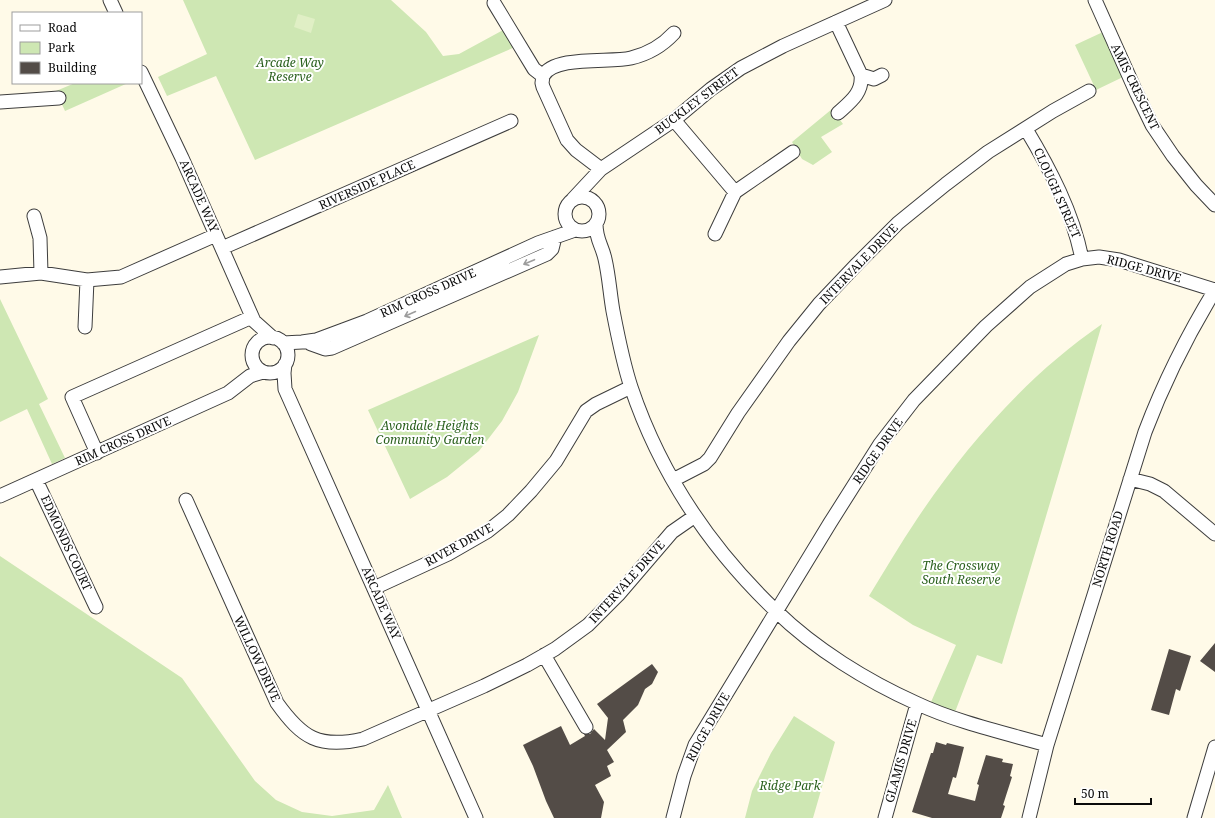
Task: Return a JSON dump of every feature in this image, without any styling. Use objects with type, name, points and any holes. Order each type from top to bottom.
[{"type":"street","points":[[110,0],[116,12]]},
{"type":"street","name":"BUCKLEY STREET","points":[[573,198],[601,169],[674,120],[711,89],[741,68],[776,50],[885,0]]},
{"type":"street","name":"AMIS CRESCENT","points":[[1095,0],[1152,125],[1173,156],[1196,185],[1215,205]]},
{"type":"street","points":[[494,3],[534,69],[543,76]]},
{"type":"street","points":[[836,22],[861,75],[862,83],[854,98],[838,113]]},
{"type":"street","points":[[674,34],[668,40],[640,55],[624,59],[574,62],[554,68],[544,74],[542,83],[567,140],[576,150],[601,169],[595,187],[594,196],[599,213],[596,224],[598,240],[606,261],[618,338],[631,387],[652,438],[673,480],[695,516],[745,578],[776,611],[802,633],[837,659],[875,683],[917,704],[988,729],[1047,745]]},
{"type":"street","name":"ARCADE WAY","points":[[142,74],[182,158],[253,319],[253,351]]},
{"type":"street","points":[[861,75],[874,79],[882,75]]},
{"type":"street","name":"INTERVALE DRIVE","points":[[673,480],[704,464],[710,458],[738,413],[789,341],[819,304],[898,224],[946,184],[988,152],[1089,90]]},
{"type":"street","points":[[0,102],[59,98]]},
{"type":"street","points":[[674,120],[735,192]]},
{"type":"street","name":"RIVERSIDE PLACE","points":[[222,248],[511,121]]},
{"type":"street","name":"CLOUGH STREET","points":[[1026,129],[1046,163],[1062,200],[1078,238],[1082,259]]},
{"type":"street","points":[[715,234],[735,192],[793,152]]},
{"type":"street","points":[[595,202],[585,197],[573,198],[568,202],[564,213],[567,224],[602,251]]},
{"type":"street","name":"RIM CROSS DRIVE","points":[[538,243],[559,225],[564,213]]},
{"type":"street","points":[[34,216],[40,238],[40,273]]},
{"type":"street","points":[[578,231],[590,229],[596,224]]},
{"type":"street","name":"RIM CROSS DRIVE","points":[[286,362],[299,350],[313,342],[367,321],[538,243],[578,231]]},
{"type":"street","points":[[0,277],[40,273],[87,280],[121,277],[216,235]]},
{"type":"street","points":[[313,342],[325,348],[332,348],[547,254],[552,249],[555,237]]},
{"type":"street","name":"RIDGE DRIVE","points":[[673,818],[684,776],[695,745],[880,444],[914,400],[986,326],[1030,287],[1066,264],[1082,259],[1099,257],[1119,260],[1215,290]]},
{"type":"street","points":[[84,327],[87,280]]},
{"type":"street","name":"NORTH ROAD","points":[[1029,818],[1047,745],[1145,432],[1177,356],[1215,290]]},
{"type":"street","points":[[97,453],[72,397],[253,319]]},
{"type":"street","name":"ARCADE WAY","points":[[253,319],[278,340]]},
{"type":"street","points":[[263,339],[278,340],[288,353],[286,362],[278,371],[266,372],[256,366],[253,351],[263,339]]},
{"type":"street","name":"RIM CROSS DRIVE","points":[[278,340],[313,342]]},
{"type":"street","name":"RIM CROSS DRIVE","points":[[243,380],[253,351]]},
{"type":"street","name":"ARCADE WAY","points":[[286,362],[284,373],[285,389],[476,818]]},
{"type":"street","name":"ARCADE WAY","points":[[266,372],[285,389]]},
{"type":"street","name":"RIM CROSS DRIVE","points":[[0,496],[228,393],[243,380],[253,374],[266,372]]},
{"type":"street","name":"RIVER DRIVE","points":[[374,588],[448,554],[488,531],[508,515],[531,492],[556,461],[586,411],[596,404],[631,387]]},
{"type":"street","points":[[1130,479],[1150,484],[1164,491],[1215,534]]},
{"type":"street","name":"EDMONDS COURT","points":[[36,480],[96,607]]},
{"type":"street","name":"WILLOW DRIVE","points":[[186,500],[277,703],[288,719],[298,729],[327,743],[349,742],[363,739],[429,711]]},
{"type":"street","name":"INTERVALE DRIVE","points":[[429,711],[484,686],[544,655],[588,625],[618,595],[672,532],[695,516]]},
{"type":"street","points":[[544,655],[586,727]]},
{"type":"street","name":"GLAMIS DRIVE","points":[[885,818],[917,704]]},
{"type":"street","points":[[1194,818],[1215,747]]},
{"type":"green space","name":"Arcade Way Reserve","points":[[183,0],[391,0],[426,32],[443,56],[459,54],[505,29],[515,47],[255,160],[216,76],[167,96],[158,77],[207,54]]},
{"type":"green space","points":[[298,14],[315,19],[311,33],[294,27]]},
{"type":"green space","points":[[1103,32],[1123,77],[1096,90],[1075,45]]},
{"type":"green space","points":[[73,84],[126,84],[65,111],[56,91]]},
{"type":"green space","points":[[832,109],[843,124],[821,137],[832,152],[813,165],[802,159],[792,142]]},
{"type":"green space","points":[[0,299],[48,399],[39,404],[65,458],[52,464],[27,409],[0,422]]},
{"type":"green space","name":"The Crossway South Reserve","points":[[1102,324],[1002,664],[977,655],[955,712],[931,702],[956,645],[913,625],[869,596],[936,491],[1000,412],[1049,365]]},
{"type":"green space","name":"Avondale Heights Community Garden","points":[[539,335],[518,392],[502,421],[479,451],[447,477],[410,499],[368,410]]},
{"type":"green space","points":[[0,556],[182,678],[255,781],[276,800],[302,812],[332,816],[374,810],[388,785],[402,818],[0,818]]},
{"type":"green space","name":"Ridge Park","points":[[794,716],[835,742],[813,818],[745,818],[752,791],[771,753]]},
{"type":"building","points":[[1215,643],[1215,672],[1200,661]]},
{"type":"building","points":[[1169,649],[1191,656],[1180,691],[1176,689],[1169,715],[1151,710]]},
{"type":"building","points":[[652,664],[658,672],[652,684],[645,689],[638,705],[623,720],[626,732],[607,750],[614,762],[607,766],[611,776],[595,785],[604,802],[601,818],[554,818],[523,745],[561,726],[570,745],[585,736],[584,734],[590,734],[594,729],[605,740],[608,718],[597,704]]},
{"type":"building","points":[[936,742],[964,747],[956,778],[953,777],[948,794],[975,801],[979,785],[977,784],[986,755],[1003,759],[1002,762],[1013,764],[1010,776],[1012,777],[1003,805],[1005,806],[1001,818],[932,818],[912,812]]}]
